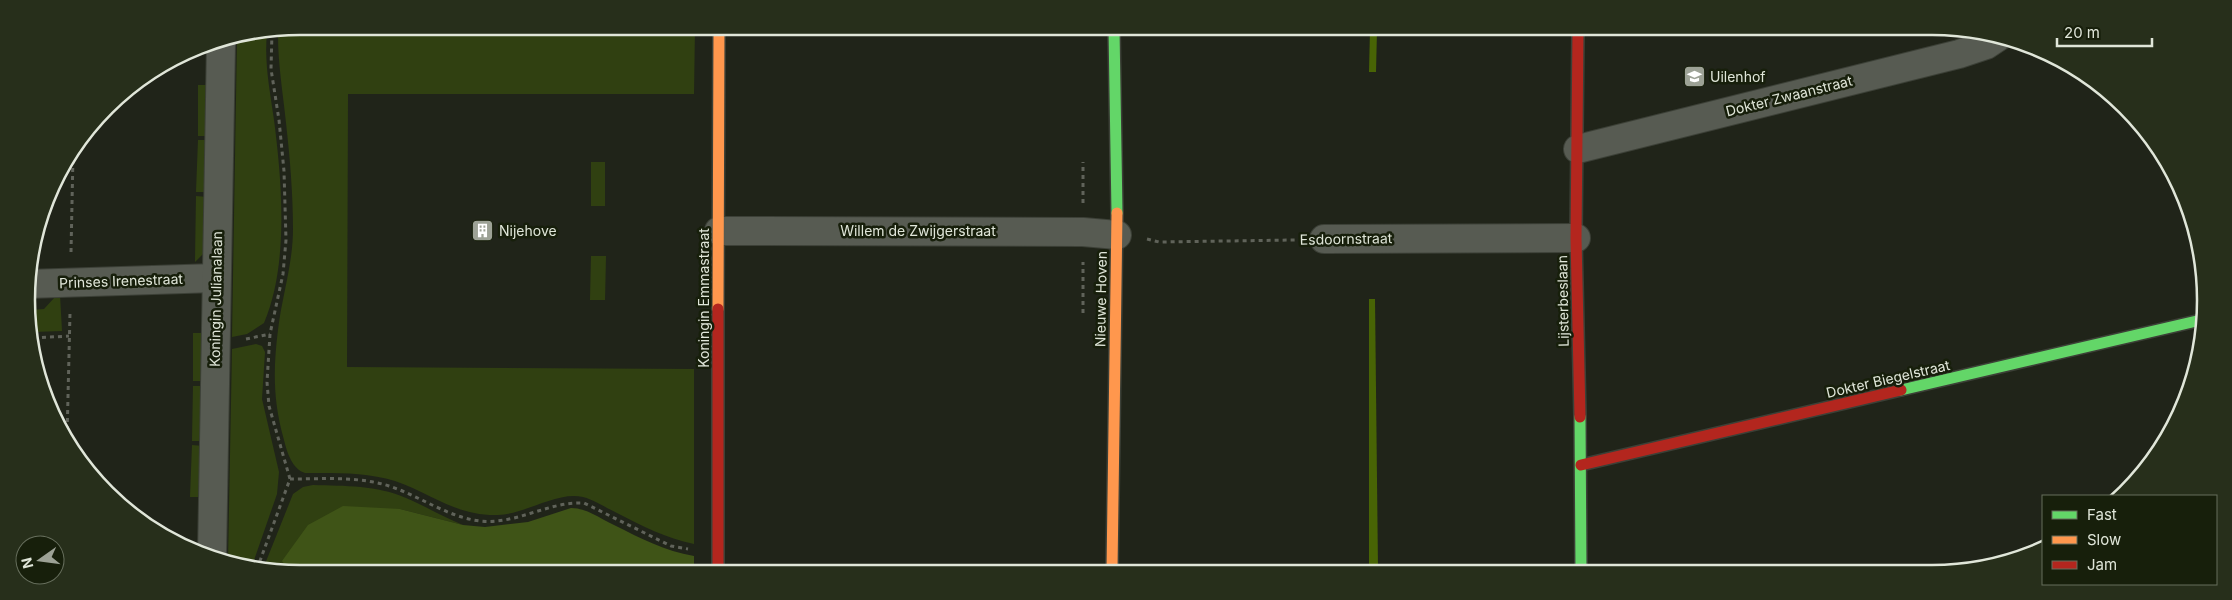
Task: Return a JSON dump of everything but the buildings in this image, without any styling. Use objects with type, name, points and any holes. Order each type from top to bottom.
[{"type":"street","name":"Koningin Emmastraat","points":[[718,565],[719,35]]},
{"type":"street","name":"Nieuwe Hoven","points":[[1112,565],[1117,235],[1114,35]]},
{"type":"street","name":"Lijsterbeslaan","points":[[1578,35],[1576,238],[1581,465],[1581,565]]},
{"type":"street","name":"Dokter Zwaanstraat","points":[[1578,149],[1959,54],[1991,42]]},
{"type":"street","name":"Koningin Julianalaan","points":[[212,550],[221,47]]},
{"type":"street","name":"Willem de Zwijgerstraat","points":[[719,231],[1083,232],[1117,235]]},
{"type":"street","name":"Esdoornstraat","points":[[1324,239],[1576,238]]},
{"type":"street","name":"Prinses Irenestraat","points":[[36,284],[216,278]]},
{"type":"street","name":"Dokter Biegelstraat","points":[[1581,465],[2196,321]]},
{"type":"path","points":[[259,562],[290,480],[269,406],[267,382],[270,334],[283,274],[286,240],[284,171],[279,120],[271,70],[272,37]]},
{"type":"path","points":[[1083,154],[1083,321]]},
{"type":"path","name":"Esdoornstraat","points":[[1117,235],[1159,242],[1324,239]]},
{"type":"path","points":[[37,338],[70,336]]},
{"type":"path","points":[[290,480],[364,480],[386,485],[417,497],[446,512],[483,521],[500,521],[525,516],[570,502],[584,504],[671,546],[694,550],[718,550]]},
{"type":"shaded area","points":[[300,35],[695,35],[694,94],[348,94],[347,367],[694,369],[694,544],[654,531],[583,497],[563,497],[509,514],[483,514],[457,508],[409,486],[384,478],[350,474],[305,473],[293,464],[280,426],[275,385],[278,330],[293,242],[291,176],[278,36]]},
{"type":"shaded area","points":[[1370,35],[1377,35],[1376,72],[1369,72]]},
{"type":"shaded area","points":[[267,37],[267,66],[281,196],[280,249],[277,275],[272,300],[264,323],[247,334],[232,337],[237,43]]},
{"type":"shaded area","points":[[198,85],[209,85],[208,136],[198,136]]},
{"type":"shaded area","points":[[198,140],[208,140],[207,192],[196,192]]},
{"type":"shaded area","points":[[591,162],[605,162],[605,206],[591,206]]},
{"type":"shaded area","points":[[196,196],[207,197],[205,252],[195,262]]},
{"type":"shaded area","points":[[591,256],[606,256],[605,300],[590,300]]},
{"type":"shaded area","points":[[60,295],[62,331],[37,332],[36,310],[44,309],[55,297]]},
{"type":"shaded area","points":[[1369,299],[1375,299],[1378,565],[1369,565]]},
{"type":"shaded area","points":[[193,333],[205,333],[205,381],[193,381]]},
{"type":"shaded area","points":[[256,344],[262,346],[265,352],[262,399],[279,472],[277,494],[254,561],[228,555],[232,349]]},
{"type":"shaded area","points":[[193,386],[204,386],[203,441],[192,441]]},
{"type":"shaded area","points":[[192,445],[203,446],[202,497],[190,497]]},
{"type":"shaded area","points":[[313,485],[372,488],[406,498],[463,525],[400,509],[283,561],[285,564],[265,563],[293,494],[303,487]]},
{"type":"shaded area","points":[[343,506],[400,509],[463,525],[485,527],[528,522],[571,508],[577,508],[653,544],[694,556],[694,565],[284,564],[282,561],[308,525]]},
{"type":"traffic: fast","points":[[1114,35],[1117,213]]},
{"type":"traffic: fast","points":[[1901,390],[2196,321]]},
{"type":"traffic: fast","points":[[1580,417],[1581,565]]},
{"type":"traffic: slow","points":[[718,309],[719,35]]},
{"type":"traffic: slow","points":[[1112,565],[1117,213]]},
{"type":"traffic: jam","points":[[1578,35],[1576,238],[1580,417]]},
{"type":"traffic: jam","points":[[718,309],[718,565]]},
{"type":"traffic: jam","points":[[1581,465],[1901,390]]},
{"type":"place","name":"Uilenhof","points":[[1694,77]]},
{"type":"place","name":"Nijehove","points":[[483,231]]}]
